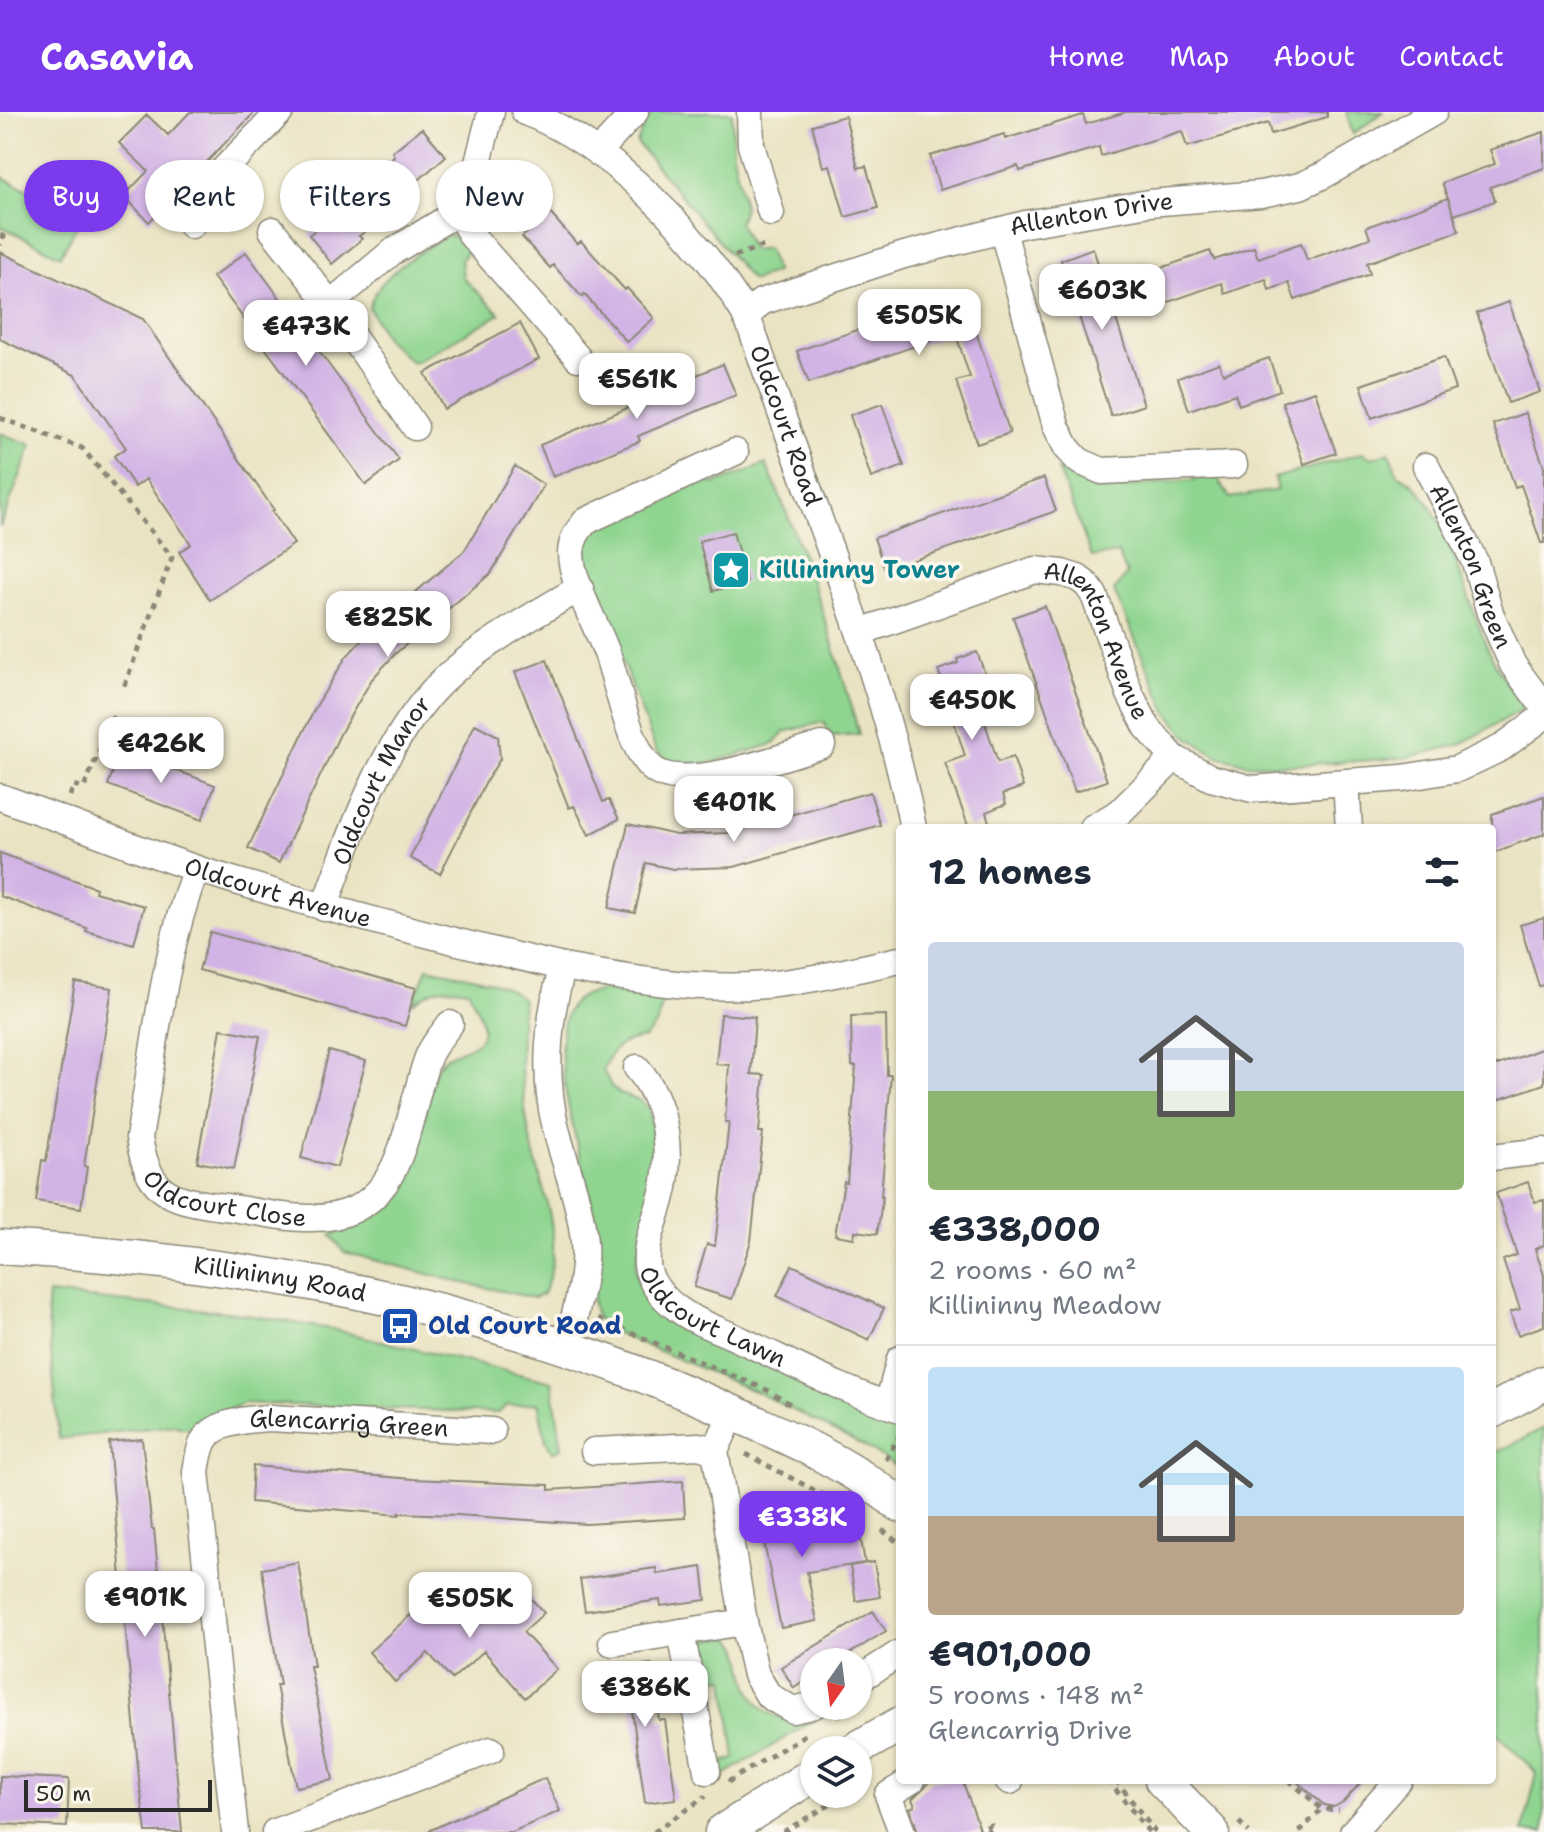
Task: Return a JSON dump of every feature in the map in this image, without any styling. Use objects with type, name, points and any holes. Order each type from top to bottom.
[{"type":"main road","name":"Killininny Road","points":[[0,1247],[88,1253],[295,1279],[420,1305],[567,1346],[662,1381],[809,1446],[873,1483],[888,1516]]},
{"type":"main road","points":[[1496,1409],[1544,1383]]},
{"type":"main road","points":[[872,1740],[896,1726]]},
{"type":"main road","points":[[722,1832],[800,1783]]},
{"type":"main road","points":[[1166,1784],[1212,1832]]},
{"type":"street","points":[[233,160],[280,112]]},
{"type":"street","points":[[479,160],[491,112]]},
{"type":"street","name":"Oldcourt Road","points":[[525,112],[552,122],[599,151],[678,227],[712,267],[746,317],[860,632],[904,777],[912,824]]},
{"type":"street","points":[[599,151],[635,112]]},
{"type":"street","points":[[750,112],[751,145],[771,213]]},
{"type":"street","name":"Allenton Drive","points":[[746,317],[761,302],[904,255],[1025,224],[1149,203],[1261,194],[1300,186],[1434,112]]},
{"type":"street","points":[[330,304],[392,252],[436,225]]},
{"type":"street","points":[[272,230],[330,304],[415,427]]},
{"type":"street","points":[[1003,231],[1056,426],[1067,448],[1079,461],[1102,471],[1234,465]]},
{"type":"street","points":[[470,232],[578,358]]},
{"type":"street","points":[[735,452],[586,521],[574,535],[571,555],[580,588],[606,652],[639,751],[649,766],[662,774],[684,779],[709,776],[822,745]]},
{"type":"street","name":"Allenton Green","points":[[1426,466],[1475,562],[1490,613],[1513,665],[1544,707]]},
{"type":"street","name":"Allenton Avenue","points":[[860,632],[1035,570],[1078,578],[1094,595],[1130,694],[1147,727],[1174,758],[1211,778],[1252,789],[1402,778],[1457,769],[1501,748],[1544,716]]},
{"type":"street","name":"Oldcourt Manor","points":[[324,908],[363,808],[398,736],[432,692],[481,650],[580,588]]},
{"type":"street","points":[[1099,824],[1120,812],[1174,758]]},
{"type":"street","points":[[1346,783],[1349,824]]},
{"type":"street","name":"Oldcourt Avenue","points":[[0,797],[196,869],[324,908],[563,967]]},
{"type":"street","name":"Oldcourt Close","points":[[196,869],[168,958],[139,1138],[144,1166],[163,1191],[189,1202],[307,1219],[339,1216],[368,1202],[390,1180],[403,1148],[428,1057],[450,1024]]},
{"type":"street","points":[[567,1346],[581,1285],[584,1245],[576,1201],[554,1121],[549,1060],[551,1013],[563,967],[690,985],[743,986],[795,982],[896,961]]},
{"type":"street","name":"Oldcourt Lawn","points":[[637,1068],[652,1090],[665,1132],[667,1170],[649,1237],[647,1268],[659,1293],[681,1311],[825,1379],[894,1407]]},
{"type":"street","points":[[1496,1157],[1544,1151]]},
{"type":"street","points":[[733,1412],[715,1451],[744,1622],[756,1675],[769,1696],[800,1712]]},
{"type":"street","name":"Glencarrig Green","points":[[235,1832],[196,1472],[208,1435],[238,1420],[270,1418],[492,1431]]},
{"type":"street","points":[[594,1451],[699,1446],[715,1451]]},
{"type":"street","points":[[612,1643],[744,1622]]},
{"type":"street","points":[[681,1632],[707,1771]]},
{"type":"street","points":[[872,1671],[896,1656]]},
{"type":"street","points":[[275,1832],[491,1750]]},
{"type":"street","points":[[902,1832],[888,1795],[906,1784]]},
{"type":"street","points":[[1353,1832],[1395,1784]]},
{"type":"path","points":[[0,235],[4,237],[0,245]]},
{"type":"path","points":[[728,259],[769,244]]},
{"type":"path","points":[[0,418],[82,448],[172,557],[124,687]]},
{"type":"path","points":[[69,799],[74,785],[84,788],[113,716]]},
{"type":"path","points":[[886,1460],[896,1441]]},
{"type":"path","points":[[746,1454],[866,1519]]},
{"type":"path","points":[[888,1516],[896,1535]]},
{"type":"path","points":[[654,1832],[816,1720]]},
{"type":"path","points":[[1111,1784],[1149,1832]]},
{"type":"path","points":[[1119,1784],[1155,1832]]},
{"type":"path","points":[[1294,1784],[1322,1809],[1299,1832]]},
{"type":"path","points":[[783,1832],[824,1808]]},
{"type":"path","points":[[975,1832],[991,1825],[993,1829],[986,1832]]},
{"type":"green space","points":[[653,112],[732,112],[733,154],[744,207],[739,223],[752,250],[767,248],[776,272],[752,281],[637,143],[645,122]]},
{"type":"green space","points":[[1346,112],[1383,112],[1353,134]]},
{"type":"green space","points":[[0,176],[24,188],[24,232],[74,232],[60,256],[0,226]]},
{"type":"green space","points":[[448,235],[462,239],[471,247],[461,259],[463,278],[500,314],[413,363],[386,339],[369,308],[390,275]]},
{"type":"green space","points":[[0,433],[32,445],[0,527]]},
{"type":"green space","points":[[1389,452],[1398,475],[1414,485],[1441,526],[1489,651],[1523,709],[1461,744],[1405,758],[1293,765],[1248,764],[1217,756],[1188,737],[1167,712],[1114,591],[1127,574],[1118,553],[1092,557],[1058,469],[1095,490],[1217,477],[1230,498],[1277,490],[1274,478],[1363,453],[1372,458]]},
{"type":"green space","points":[[766,464],[818,598],[859,734],[830,736],[824,722],[784,732],[774,744],[707,764],[672,763],[656,751],[586,561],[584,544],[592,531],[705,480],[715,484]]},
{"type":"green space","points":[[427,968],[490,982],[523,999],[520,1049],[524,1099],[553,1233],[550,1274],[543,1294],[534,1298],[344,1252],[331,1235],[381,1208],[397,1190],[417,1149],[435,1070],[443,1060],[471,1046],[481,1037],[481,1019],[469,990],[439,989],[413,1003]]},
{"type":"green space","points":[[604,990],[623,990],[664,998],[657,1023],[645,1038],[618,1046],[603,1070],[611,1086],[620,1094],[641,1101],[650,1110],[657,1162],[635,1269],[641,1289],[653,1305],[669,1317],[896,1424],[896,1466],[757,1392],[611,1331],[598,1319],[593,1300],[598,1265],[598,1232],[563,1075],[565,1019],[575,1001]]},
{"type":"green space","points":[[48,1294],[236,1313],[331,1329],[552,1382],[562,1448],[553,1452],[546,1441],[538,1403],[506,1406],[498,1413],[244,1403],[204,1421],[201,1428],[175,1425],[59,1439]]},
{"type":"green space","points":[[1544,1428],[1544,1832],[1523,1832],[1537,1773],[1496,1733],[1496,1452]]},
{"type":"green space","points":[[727,1637],[736,1642],[754,1698],[766,1710],[784,1719],[813,1721],[719,1778],[716,1763],[735,1759],[725,1678],[703,1682],[698,1644]]},
{"type":"building","points":[[190,112],[255,112],[209,160],[145,160],[145,168],[119,143],[147,115],[168,135]]},
{"type":"building","points":[[1126,112],[1327,112],[1327,117],[1271,134],[1268,123],[1187,147],[1182,131],[1101,156],[1099,147],[1020,171],[1018,166],[940,190],[930,156],[1004,134],[1005,139],[1083,115],[1086,124]]},
{"type":"building","points":[[845,116],[858,168],[866,166],[878,208],[845,217],[830,165],[823,167],[812,125]]},
{"type":"building","points":[[422,128],[446,156],[436,160],[436,165],[420,179],[420,160],[389,160],[394,156],[392,152]]},
{"type":"building","points":[[1544,132],[1544,168],[1490,187],[1495,201],[1454,215],[1442,183],[1495,164],[1490,150]]},
{"type":"building","points":[[145,174],[145,218],[129,201],[129,191]]},
{"type":"building","points":[[1448,198],[1459,231],[1367,263],[1370,274],[1295,300],[1289,283],[1269,290],[1266,279],[1225,294],[1222,283],[1160,305],[1149,272],[1210,251],[1214,260],[1254,247],[1258,258],[1301,243],[1307,260],[1370,238],[1366,227]]},
{"type":"building","points":[[553,216],[577,244],[581,241],[654,318],[627,342],[584,294],[582,297],[553,265],[550,268],[522,237],[528,232],[553,232]]},
{"type":"building","points":[[313,232],[364,232],[359,236],[362,239],[332,264],[309,235]]},
{"type":"building","points":[[1093,248],[1144,405],[1111,416],[1061,260]]},
{"type":"building","points":[[0,252],[143,319],[294,544],[210,600],[179,552],[191,544],[146,479],[135,487],[114,456],[126,448],[75,375],[0,339]]},
{"type":"building","points":[[246,252],[399,460],[366,485],[213,277]]},
{"type":"building","points":[[963,293],[1010,433],[977,444],[956,381],[970,377],[955,332],[809,383],[797,351]]},
{"type":"building","points":[[1509,302],[1540,392],[1508,403],[1477,313]]},
{"type":"building","points":[[520,323],[539,359],[444,409],[425,373]]},
{"type":"building","points":[[1444,357],[1455,389],[1372,418],[1361,385]]},
{"type":"building","points":[[1269,358],[1280,390],[1239,405],[1235,394],[1189,410],[1178,378],[1219,363],[1223,374]]},
{"type":"building","points":[[723,364],[736,395],[638,436],[640,441],[553,477],[540,445]]},
{"type":"building","points":[[1315,391],[1336,453],[1304,464],[1282,402]]},
{"type":"building","points":[[882,404],[904,466],[871,478],[850,415]]},
{"type":"building","points":[[1525,413],[1544,467],[1544,543],[1541,543],[1521,485],[1515,487],[1493,424]]},
{"type":"building","points":[[515,466],[544,485],[491,573],[396,653],[372,679],[341,732],[279,863],[248,848],[315,708],[346,657],[371,630],[464,551]]},
{"type":"building","points":[[1044,478],[1056,511],[885,570],[874,538]]},
{"type":"building","points":[[733,532],[747,582],[713,591],[699,541]]},
{"type":"building","points":[[1045,606],[1107,781],[1075,792],[1013,617]]},
{"type":"building","points":[[977,652],[988,682],[973,687],[998,762],[1013,757],[1023,787],[1003,794],[1006,804],[986,812],[989,822],[982,824],[968,824],[945,763],[965,756],[951,712],[932,719],[921,688],[942,681],[938,670],[958,663],[957,659]]},
{"type":"building","points":[[547,660],[603,802],[609,800],[619,819],[589,835],[574,806],[569,808],[515,672]]},
{"type":"building","points":[[475,724],[498,736],[500,759],[440,874],[410,858]]},
{"type":"building","points":[[121,749],[215,785],[202,820],[108,785]]},
{"type":"building","points":[[870,792],[880,825],[734,867],[673,869],[646,863],[635,913],[609,908],[628,824],[676,835],[728,833]]},
{"type":"building","points":[[1544,796],[1544,834],[1496,852],[1496,824],[1492,824],[1492,814]]},
{"type":"building","points":[[0,853],[96,888],[95,892],[144,906],[134,944],[86,931],[87,928],[0,896]]},
{"type":"building","points":[[1544,918],[1544,985],[1539,986],[1520,925]]},
{"type":"building","points":[[210,932],[416,988],[405,1026],[199,970]]},
{"type":"building","points":[[75,982],[112,988],[84,1166],[87,1167],[81,1208],[36,1201],[42,1160],[46,1161]]},
{"type":"building","points":[[721,1014],[755,1017],[751,1074],[764,1075],[759,1132],[763,1132],[751,1241],[732,1299],[694,1287],[707,1244],[715,1246],[729,1122],[725,1122],[729,1065],[716,1064]]},
{"type":"building","points":[[886,1015],[887,1075],[891,1075],[883,1196],[877,1234],[855,1231],[854,1238],[835,1235],[844,1182],[847,1183],[856,1066],[852,1066],[851,1016]]},
{"type":"building","points":[[221,1029],[260,1036],[234,1169],[197,1162]]},
{"type":"building","points":[[1544,1048],[1544,1084],[1496,1101],[1496,1066]]},
{"type":"building","points":[[329,1051],[366,1061],[337,1167],[301,1158]]},
{"type":"building","points":[[1528,1182],[1535,1202],[1544,1200],[1544,1245],[1535,1249],[1544,1275],[1544,1326],[1518,1335],[1510,1312],[1520,1309],[1503,1260],[1517,1255],[1496,1193]]},
{"type":"building","points":[[792,1265],[884,1308],[869,1340],[777,1296]]},
{"type":"building","points":[[142,1439],[154,1529],[182,1832],[146,1832],[139,1779],[109,1442]]},
{"type":"building","points":[[253,1466],[413,1479],[549,1485],[549,1490],[683,1481],[685,1518],[586,1524],[457,1515],[399,1515],[251,1502]]},
{"type":"building","points":[[795,1499],[801,1538],[859,1528],[865,1563],[807,1572],[817,1621],[781,1628],[763,1537],[760,1505]]},
{"type":"building","points":[[298,1562],[314,1666],[310,1666],[333,1780],[296,1787],[276,1685],[280,1685],[262,1569]]},
{"type":"building","points":[[874,1562],[880,1597],[856,1601],[850,1566]]},
{"type":"building","points":[[702,1567],[706,1600],[661,1606],[660,1600],[585,1611],[580,1579],[656,1568],[657,1574]]},
{"type":"building","points":[[519,1585],[544,1613],[523,1632],[557,1669],[525,1698],[484,1651],[452,1679],[428,1653],[395,1682],[369,1652],[435,1593],[461,1622],[494,1593],[501,1601]]},
{"type":"building","points":[[873,1611],[886,1631],[859,1648],[812,1648]]},
{"type":"building","points":[[800,1655],[800,1684],[794,1688],[781,1667]]},
{"type":"building","points":[[651,1664],[659,1720],[665,1720],[676,1799],[645,1803],[631,1704],[610,1707],[605,1671]]},
{"type":"building","points":[[0,1776],[69,1779],[67,1827],[0,1824]]},
{"type":"building","points":[[545,1778],[560,1811],[512,1832],[426,1832]]},
{"type":"building","points":[[928,1784],[963,1784],[981,1832],[918,1832],[910,1808],[915,1806],[912,1799]]},
{"type":"building","points":[[1300,1784],[1359,1784],[1343,1802],[1334,1807],[1324,1805]]},
{"type":"place","name":"Killininny Tower","points":[[731,570]]},
{"type":"place","name":"Old Court Road","points":[[400,1326]]}]
